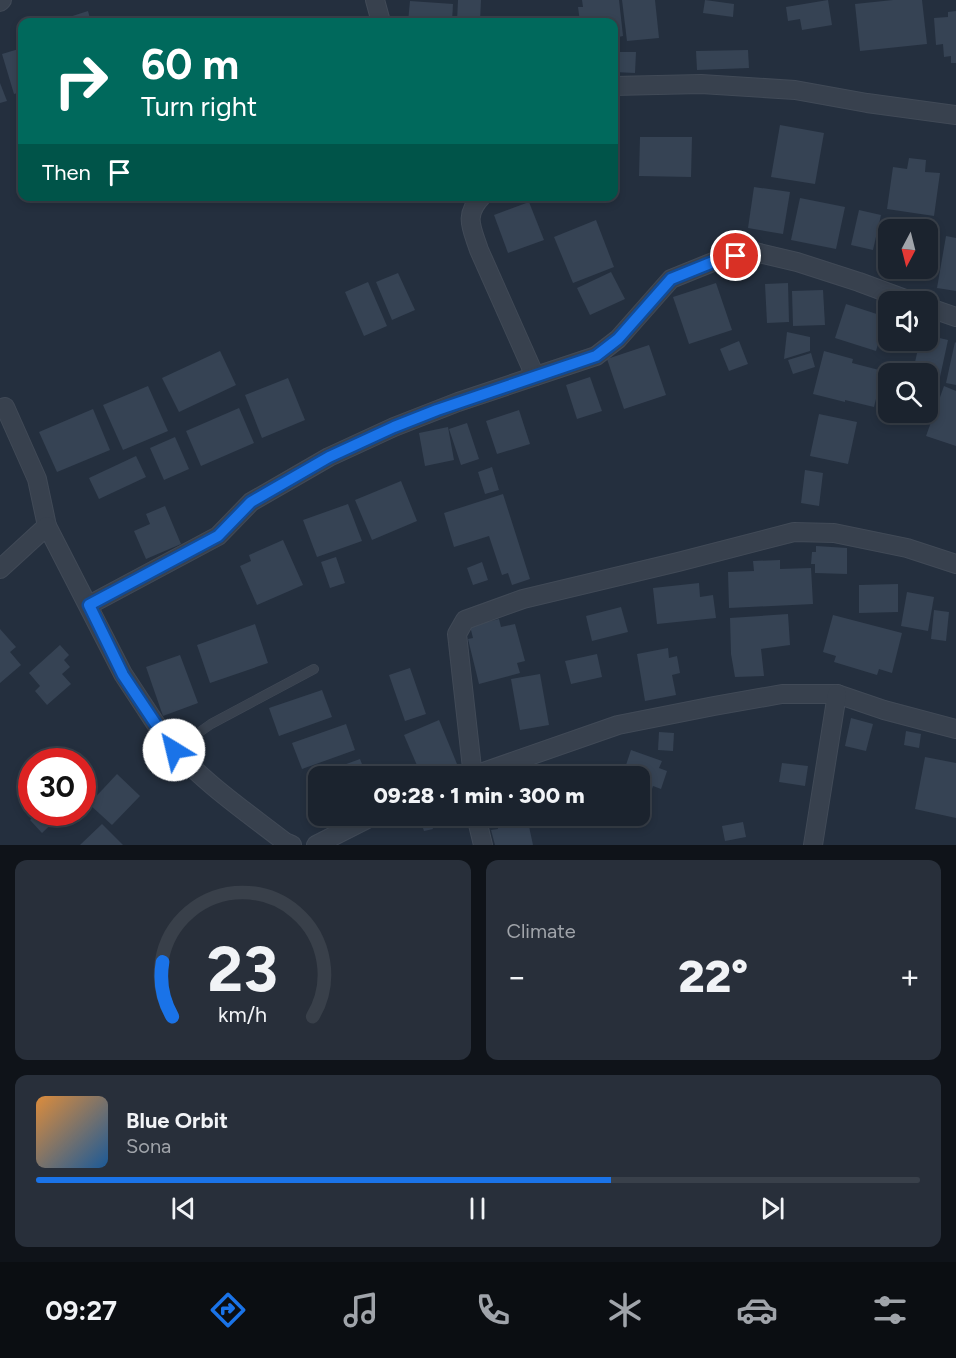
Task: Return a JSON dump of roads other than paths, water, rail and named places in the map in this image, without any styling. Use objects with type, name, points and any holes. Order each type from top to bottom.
[{"type":"street","points":[[375,0],[380,18]]},
{"type":"street","points":[[618,86],[700,84],[795,90],[956,115]]},
{"type":"street","points":[[478,201],[472,209],[470,220],[472,230],[535,376]]},
{"type":"street","points":[[89,605],[218,536],[251,502],[329,457],[394,427],[458,402],[596,356],[618,339],[671,279],[718,260],[755,252],[797,262],[883,291]]},
{"type":"street","points":[[938,311],[956,317]]},
{"type":"street","points":[[5,407],[37,479],[47,526],[123,675],[174,750],[222,794],[291,845]]},
{"type":"street","points":[[0,569],[47,526]]},
{"type":"street","points":[[471,766],[457,634],[465,620],[523,599],[794,532],[834,533],[907,548],[956,564]]},
{"type":"street","points":[[501,766],[618,725],[782,694],[837,694],[884,710],[956,729]]},
{"type":"street","points":[[813,845],[837,694]]},
{"type":"street","points":[[316,845],[353,826]]},
{"type":"street","points":[[478,826],[483,845]]},
{"type":"lane","points":[[174,750],[211,724],[314,669]]}]
